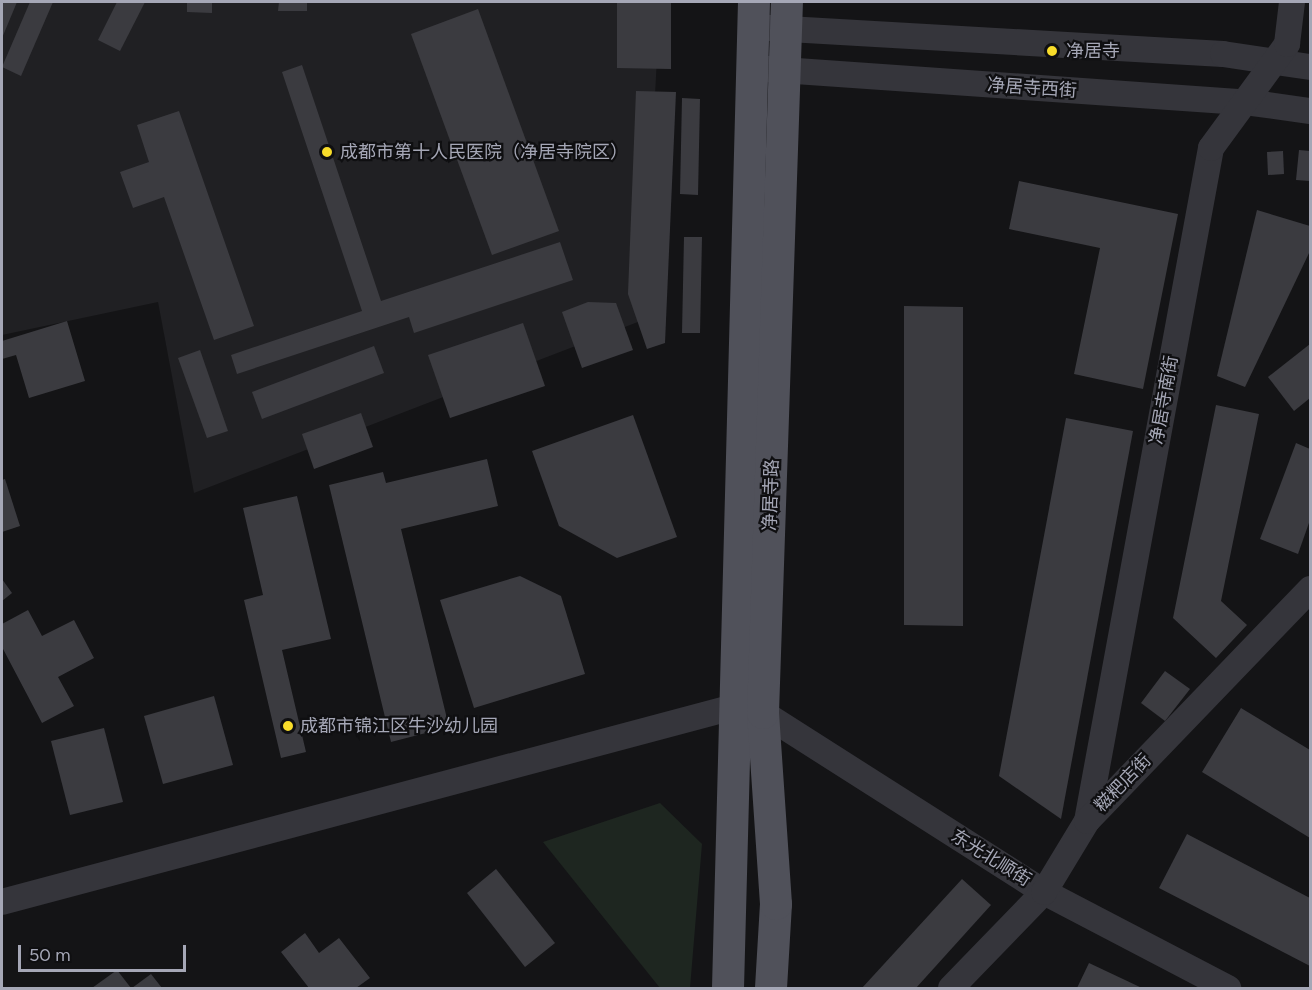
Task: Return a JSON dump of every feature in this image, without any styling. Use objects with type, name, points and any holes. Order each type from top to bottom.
[{"type":"main road","name":"净居寺路","points":[[754,14],[750,710],[776,904],[771,988]]},
{"type":"main road","name":"净居寺路","points":[[729,988],[750,710],[787,16]]},
{"type":"street","name":"净居寺南街","points":[[1087,821],[1211,148],[1287,44],[1292,2]]},
{"type":"street","points":[[754,14],[1275,61],[1311,67]]},
{"type":"street","name":"净居寺西街","points":[[753,68],[1245,102],[1311,111]]},
{"type":"street","name":"糍粑店街","points":[[951,988],[1044,892],[1087,821],[1311,589]]},
{"type":"street","points":[[2,902],[750,710]]},
{"type":"street","name":"东光北顺街","points":[[750,710],[1044,892],[1228,988]]},
{"type":"shaded area","name":"成都市第十人民医院（净居寺院区）","points":[[2,2],[660,2],[643,320],[194,493],[158,302],[2,335]]},
{"type":"shaded area","points":[[660,803],[702,844],[690,988],[660,988],[543,842]]},
{"type":"building","points":[[2,2],[17,2],[2,38]]},
{"type":"building","points":[[30,2],[53,2],[21,76],[2,67]]},
{"type":"building","points":[[117,2],[145,2],[120,51],[98,40]]},
{"type":"building","points":[[187,2],[212,2],[212,13],[187,12]]},
{"type":"building","points":[[279,2],[307,2],[307,11],[278,11]]},
{"type":"building","points":[[617,2],[671,2],[671,69],[617,68]]},
{"type":"building","points":[[478,9],[559,231],[492,255],[411,34]]},
{"type":"building","points":[[302,65],[381,301],[560,242],[573,280],[414,333],[409,317],[237,374],[231,355],[362,311],[282,72]]},
{"type":"building","points":[[636,91],[676,92],[665,343],[647,349],[628,294]]},
{"type":"building","points":[[682,98],[700,99],[698,195],[680,194]]},
{"type":"building","points":[[179,111],[254,326],[214,340],[164,197],[133,208],[120,172],[149,162],[137,125]]},
{"type":"building","points":[[1299,150],[1310,151],[1310,181],[1296,180]]},
{"type":"building","points":[[1283,151],[1284,174],[1268,175],[1267,152]]},
{"type":"building","points":[[1019,181],[1178,214],[1143,389],[1074,374],[1100,248],[1009,229]]},
{"type":"building","points":[[1257,210],[1310,226],[1310,251],[1245,387],[1217,376]]},
{"type":"building","points":[[684,237],[702,237],[700,333],[682,333]]},
{"type":"building","points":[[588,302],[616,303],[633,350],[582,368],[562,312]]},
{"type":"building","points":[[904,306],[963,307],[963,626],[904,625]]},
{"type":"building","points":[[67,321],[85,381],[29,398],[16,355],[2,359],[2,341]]},
{"type":"building","points":[[523,323],[545,386],[450,418],[428,355]]},
{"type":"building","points":[[1310,344],[1310,398],[1294,411],[1268,377]]},
{"type":"building","points":[[374,346],[384,373],[262,419],[252,392]]},
{"type":"building","points":[[200,350],[228,431],[207,438],[178,358]]},
{"type":"building","points":[[1216,405],[1259,414],[1221,601],[1247,625],[1216,658],[1173,618]]},
{"type":"building","points":[[361,413],[373,447],[314,469],[302,434]]},
{"type":"building","points":[[633,415],[677,537],[617,558],[559,526],[532,451]]},
{"type":"building","points":[[1066,418],[1133,431],[1061,819],[999,776]]},
{"type":"building","points":[[1296,443],[1310,449],[1310,520],[1298,554],[1260,539]]},
{"type":"building","points":[[487,459],[498,506],[401,529],[449,727],[391,742],[329,485],[383,472],[386,483]]},
{"type":"building","points":[[5,479],[20,526],[2,532],[2,480]]},
{"type":"building","points":[[297,496],[331,639],[282,650],[306,752],[281,758],[244,600],[263,595],[243,508]]},
{"type":"building","points":[[520,576],[561,596],[585,674],[474,708],[440,600]]},
{"type":"building","points":[[2,579],[12,593],[2,601]]},
{"type":"building","points":[[28,610],[42,636],[74,620],[94,658],[58,677],[74,706],[42,723],[2,647],[2,624]]},
{"type":"building","points":[[1165,671],[1190,689],[1165,721],[1141,703]]},
{"type":"building","points":[[214,696],[233,765],[163,784],[144,716]]},
{"type":"building","points":[[1241,708],[1310,750],[1310,838],[1202,772]]},
{"type":"building","points":[[104,728],[123,802],[70,815],[51,741]]},
{"type":"building","points":[[1187,834],[1310,898],[1310,966],[1159,888]]},
{"type":"building","points":[[496,869],[555,943],[525,967],[467,893]]},
{"type":"building","points":[[962,879],[991,905],[916,988],[862,988]]},
{"type":"building","points":[[305,933],[319,953],[339,938],[370,978],[356,988],[309,988],[281,952]]},
{"type":"building","points":[[1089,963],[1142,988],[1077,988]]},
{"type":"building","points":[[117,970],[131,988],[92,988]]},
{"type":"building","points":[[151,974],[162,988],[132,988]]},
{"type":"place","name":"净居寺","points":[[1052,51]]},
{"type":"place","name":"成都市第十人民医院（净居寺院区）","points":[[327,152]]},
{"type":"place","name":"成都市锦江区牛沙幼儿园","points":[[288,726]]}]
